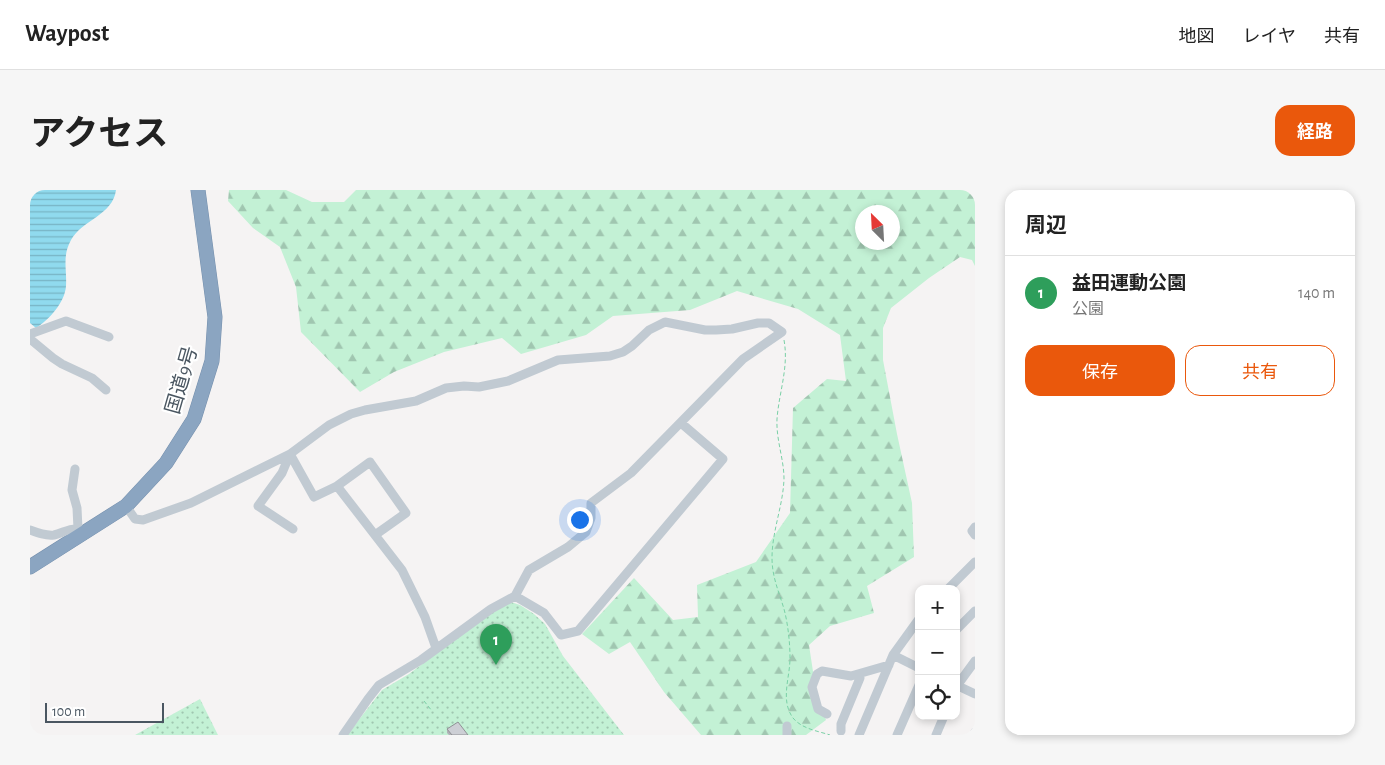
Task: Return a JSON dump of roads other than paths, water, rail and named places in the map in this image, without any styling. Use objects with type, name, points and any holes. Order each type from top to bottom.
[{"type":"highway","name":"国道9号","points":[[30,567],[80,531],[126,506],[166,463],[194,420],[212,361],[215,317],[198,190]]},
{"type":"street","points":[[30,334],[66,320],[108,337]]},
{"type":"street","points":[[126,506],[135,519],[143,520],[191,503],[290,454],[329,425],[351,414],[416,402],[446,388],[479,387],[508,381],[558,360],[610,356],[623,352],[649,330],[665,322],[710,330],[732,329],[758,322],[768,323],[782,332],[743,359],[631,473],[591,503],[591,518],[586,532],[568,547],[529,570],[515,596],[491,609],[421,660],[379,685],[343,735]]},
{"type":"street","points":[[30,339],[53,358],[92,378],[106,390]]},
{"type":"street","points":[[515,596],[544,614],[562,635],[578,631],[722,459],[680,423]]},
{"type":"street","points":[[290,454],[314,497],[337,486],[370,462],[406,513],[375,535]]},
{"type":"street","points":[[290,454],[282,473],[258,506],[293,529]]},
{"type":"street","points":[[30,530],[44,535],[52,535],[71,529],[80,531],[72,490],[75,469]]},
{"type":"street","points":[[337,486],[402,570],[425,617],[436,648]]},
{"type":"street","points":[[975,527],[972,530],[975,534]]},
{"type":"street","points":[[952,585],[975,562]]},
{"type":"street","points":[[960,626],[975,612]]},
{"type":"street","points":[[858,735],[893,655],[915,625]]},
{"type":"street","points":[[893,655],[915,666]]},
{"type":"street","points":[[960,681],[975,661]]},
{"type":"street","points":[[826,714],[818,709],[812,687],[817,674],[822,671],[851,676],[889,665]]},
{"type":"street","points":[[850,735],[838,733],[860,678]]},
{"type":"street","points":[[960,688],[975,694]]},
{"type":"street","points":[[898,735],[915,695]]},
{"type":"street","points":[[936,735],[942,720]]},
{"type":"water","points":[[30,190],[116,190],[114,199],[109,206],[82,227],[71,240],[66,257],[66,286],[63,298],[51,315],[36,328],[30,323]]},
{"type":"place","name":"益田運動公園","points":[[496,665]]}]
